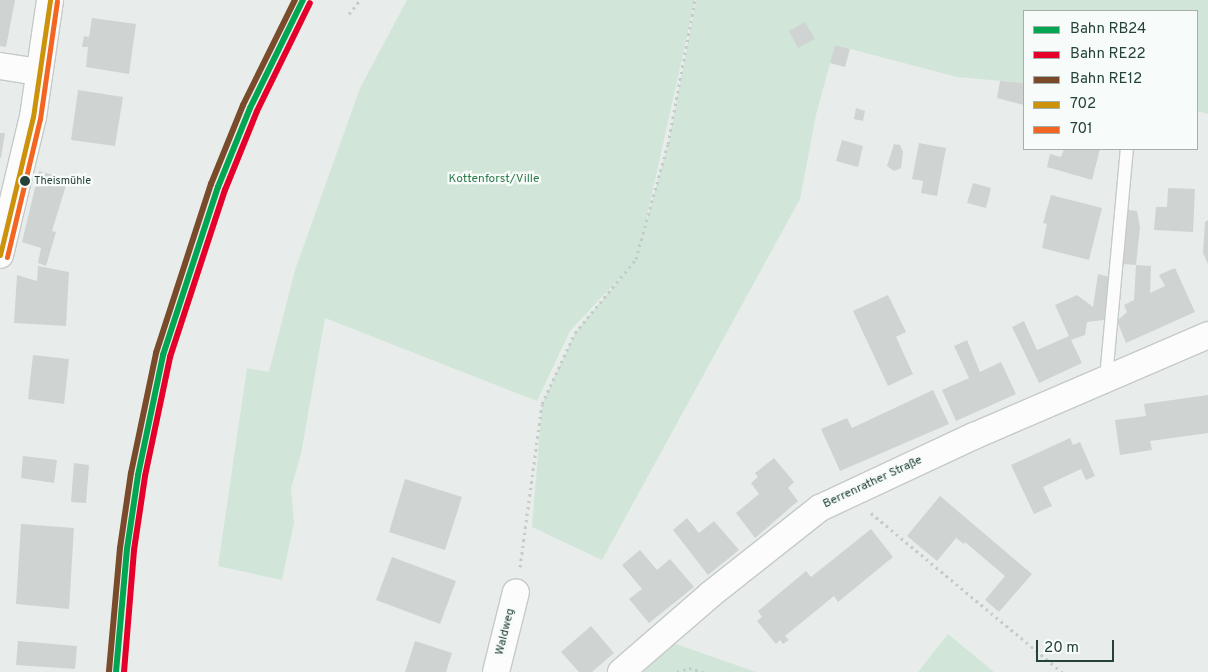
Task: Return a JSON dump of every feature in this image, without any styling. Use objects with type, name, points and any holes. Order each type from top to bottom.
[{"type":"street","points":[[0,255],[33,117],[38,72],[50,0]]},
{"type":"street","points":[[0,66],[38,72]]},
{"type":"street","name":"Berrenrather Straße","points":[[621,672],[711,594],[820,508],[848,493],[1208,334]]},
{"type":"street","name":"Waldweg","points":[[496,672],[516,592]]},
{"type":"lane","points":[[1106,378],[1127,150]]},
{"type":"path","points":[[349,14],[360,0]]},
{"type":"path","points":[[516,592],[528,523],[542,404],[574,333],[636,259],[668,144],[695,0]]},
{"type":"path","points":[[848,493],[1062,672]]},
{"type":"path","points":[[677,672],[689,668],[703,672]]},
{"type":"green space","name":"Kottenforst/Ville","points":[[407,0],[695,0],[644,230],[669,141],[696,0],[1208,0],[1208,114],[1198,111],[1198,10],[1023,10],[1023,83],[957,77],[835,45],[816,115],[800,199],[602,560],[532,527],[542,404],[575,333],[627,270],[570,331],[537,401],[325,318],[301,454],[291,488],[294,523],[282,580],[218,566],[247,368],[269,372],[295,270],[360,88]]},
{"type":"green space","points":[[948,634],[994,672],[918,672]]},
{"type":"green space","points":[[673,643],[756,672],[643,672]]},
{"type":"building","points":[[0,0],[15,0],[6,47],[0,46]]},
{"type":"building","points":[[92,18],[136,24],[129,74],[86,67],[88,47],[82,47],[84,36],[89,37]]},
{"type":"building","points":[[805,22],[815,39],[798,48],[789,31]]},
{"type":"building","points":[[835,45],[850,49],[845,67],[830,63]]},
{"type":"building","points":[[1000,81],[1023,83],[1023,105],[997,98]]},
{"type":"building","points":[[78,90],[123,97],[115,146],[71,140]]},
{"type":"building","points":[[856,108],[865,111],[863,121],[854,119]]},
{"type":"building","points":[[0,133],[5,133],[1,158],[0,158]]},
{"type":"building","points":[[842,140],[863,146],[858,167],[836,161]]},
{"type":"building","points":[[919,143],[946,148],[937,196],[921,193],[923,181],[912,179]]},
{"type":"building","points":[[894,144],[900,145],[903,152],[901,168],[894,171],[887,166]]},
{"type":"building","points":[[1064,150],[1100,150],[1092,180],[1047,167],[1050,154],[1061,157]]},
{"type":"building","points":[[39,171],[68,179],[52,231],[56,232],[46,266],[38,263],[41,248],[22,242]]},
{"type":"building","points":[[973,183],[991,188],[986,208],[967,203]]},
{"type":"building","points":[[1168,188],[1195,189],[1193,232],[1154,230],[1156,207],[1167,207]]},
{"type":"building","points":[[1051,195],[1102,208],[1089,260],[1042,248],[1047,224],[1043,223]]},
{"type":"building","points":[[1128,210],[1137,211],[1140,227],[1136,265],[1123,264]]},
{"type":"building","points":[[1208,220],[1208,264],[1203,253],[1205,222]]},
{"type":"building","points":[[1136,265],[1151,266],[1150,293],[1165,286],[1159,275],[1175,268],[1195,312],[1126,343],[1117,321],[1127,312],[1124,305],[1134,300]]},
{"type":"building","points":[[38,266],[69,272],[66,326],[14,323],[17,275],[37,281]]},
{"type":"building","points":[[1098,274],[1109,277],[1104,320],[1087,322],[1085,335],[1071,340],[1082,363],[1039,383],[1012,327],[1024,321],[1037,350],[1069,336],[1055,305],[1077,295],[1093,307]]},
{"type":"building","points":[[888,295],[906,332],[896,337],[913,374],[888,386],[853,311]]},
{"type":"building","points":[[967,340],[980,372],[1001,362],[1016,394],[956,421],[942,390],[969,378],[954,346]]},
{"type":"building","points":[[33,355],[69,359],[64,404],[28,399]]},
{"type":"building","points":[[933,390],[949,424],[840,471],[821,429],[847,418],[852,428]]},
{"type":"building","points":[[1208,395],[1208,433],[1150,441],[1152,450],[1120,455],[1115,420],[1146,416],[1144,404]]},
{"type":"building","points":[[1070,438],[1073,445],[1080,442],[1095,476],[1086,480],[1081,469],[1043,487],[1052,506],[1034,514],[1011,465]]},
{"type":"building","points":[[23,456],[57,460],[54,483],[21,478]]},
{"type":"building","points":[[774,458],[794,482],[788,488],[798,501],[755,538],[736,513],[759,494],[751,483],[758,477],[755,473]]},
{"type":"building","points":[[74,463],[89,465],[86,503],[71,502]]},
{"type":"building","points":[[405,479],[462,497],[445,550],[389,532]]},
{"type":"building","points":[[940,496],[1032,574],[999,612],[985,600],[1005,576],[965,542],[964,544],[956,538],[937,561],[907,536]]},
{"type":"building","points":[[687,518],[699,533],[714,521],[739,550],[708,575],[673,530]]},
{"type":"building","points":[[21,524],[74,528],[69,609],[16,604]]},
{"type":"building","points":[[871,529],[893,557],[838,602],[834,596],[785,636],[789,640],[783,644],[780,640],[776,644],[757,621],[762,617],[758,611],[806,571],[811,577]]},
{"type":"building","points":[[640,550],[657,570],[670,559],[694,587],[649,623],[629,599],[642,589],[622,565]]},
{"type":"building","points":[[392,557],[456,581],[440,624],[376,600]]},
{"type":"building","points":[[591,626],[614,653],[592,672],[579,672],[561,652]]},
{"type":"building","points":[[18,641],[77,646],[75,669],[16,665]]},
{"type":"building","points":[[415,641],[452,653],[446,672],[405,672]]},
{"type":"rail line","name":"RE12","points":[[109,671],[120,548],[131,473],[156,353],[211,184],[243,105],[295,0]]},
{"type":"rail line","name":"RB24","points":[[116,672],[127,549],[138,475],[163,355],[218,187],[250,108],[303,0]]},
{"type":"rail line","name":"RE22","points":[[124,672],[134,550],[145,476],[170,357],[225,190],[257,111],[310,3]]},
{"type":"transit line","name":"702","points":[[0,255],[33,117],[50,0]]},
{"type":"transit line","name":"701","points":[[7,257],[40,119],[57,1]]},
{"type":"place","name":"Theismühle","points":[[25,181]]}]
